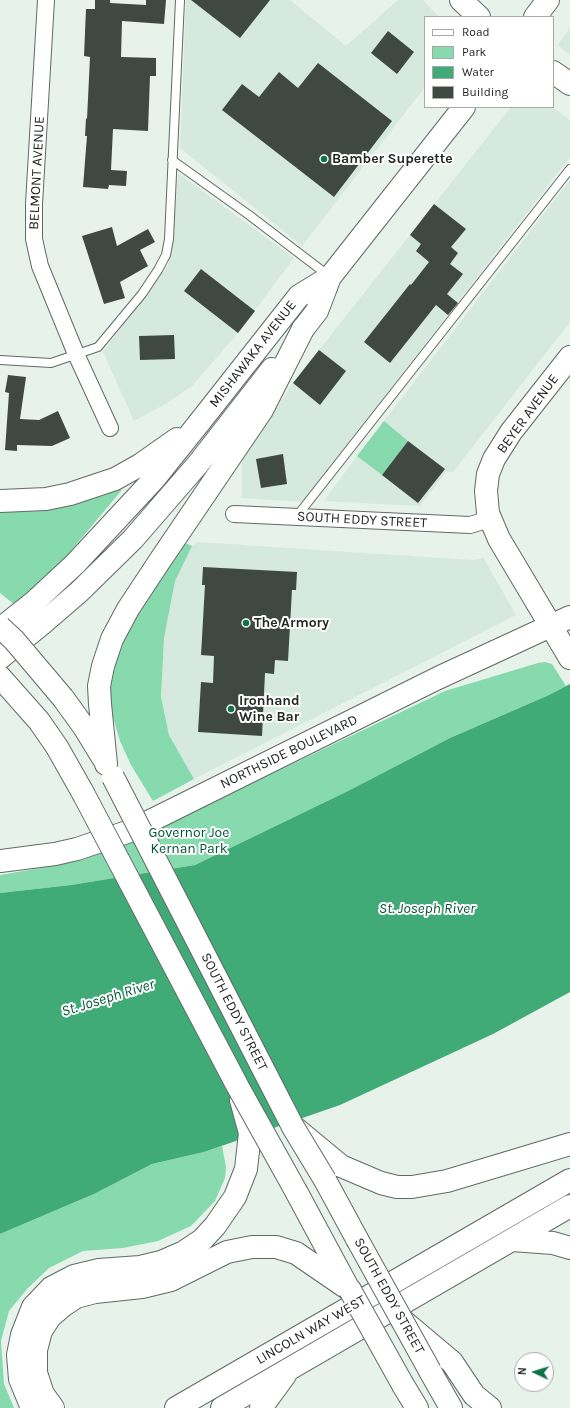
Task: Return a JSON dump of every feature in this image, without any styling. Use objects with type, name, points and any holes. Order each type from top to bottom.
[{"type":"main road","points":[[461,0],[478,16]]},
{"type":"main road","points":[[536,16],[548,0]]},
{"type":"main road","points":[[554,73],[570,84]]},
{"type":"main road","name":"MISHAWAKA AVENUE","points":[[303,329],[317,311],[330,277],[463,108]]},
{"type":"main road","name":"MISHAWAKA AVENUE","points":[[0,628],[75,564],[155,478],[298,296],[330,277]]},
{"type":"main road","points":[[0,658],[79,592],[133,539],[198,464],[303,329]]},
{"type":"main road","points":[[109,770],[100,704],[100,686],[103,666],[112,639],[128,609],[262,410],[303,329]]},
{"type":"main road","name":"BEYER AVENUE","points":[[568,654],[561,621],[499,539],[488,513],[486,491],[488,474],[494,459],[511,432],[570,357]]},
{"type":"main road","points":[[0,501],[46,499],[70,494],[115,479],[140,465],[199,423]]},
{"type":"main road","name":"NORTHSIDE BOULEVARD","points":[[0,861],[48,855],[77,849],[130,831],[438,678],[561,621]]},
{"type":"main road","name":"SOUTH EDDY STREET","points":[[0,628],[14,640],[63,698],[84,727],[109,770],[293,1127],[333,1173],[357,1239],[451,1408]]},
{"type":"main road","points":[[0,676],[39,722],[57,747],[83,793],[238,1087],[297,1193],[322,1260],[350,1290],[411,1400]]},
{"type":"main road","points":[[32,1408],[20,1379],[18,1355],[19,1348],[22,1334],[33,1308],[52,1288],[74,1276],[99,1270],[140,1267],[161,1262],[184,1252],[202,1240],[215,1226],[235,1197],[246,1169],[250,1133],[238,1087]]},
{"type":"main road","points":[[333,1173],[397,1187],[412,1187],[447,1181],[570,1144]]},
{"type":"main road","name":"LINCOLN WAY WEST","points":[[176,1408],[570,1180]]},
{"type":"main road","name":"LINCOLN WAY WEST","points":[[222,1408],[570,1206]]},
{"type":"main road","points":[[512,1240],[553,1243],[570,1248]]},
{"type":"main road","points":[[53,1408],[43,1394],[36,1373],[36,1350],[41,1331],[50,1317],[76,1297],[95,1292],[142,1287],[171,1280],[206,1264],[227,1252],[252,1247],[276,1247],[322,1260]]},
{"type":"main road","points":[[400,1318],[452,1362],[474,1395],[490,1408]]},
{"type":"main road","points":[[261,1408],[291,1368]]},
{"type":"street","name":"BELMONT AVENUE","points":[[46,0],[34,204],[34,239],[40,266],[76,354],[110,428]]},
{"type":"street","name":"SOUTH EDDY STREET","points":[[234,514],[470,526],[490,519]]},
{"type":"lane","points":[[0,360],[51,363],[98,346],[142,294],[166,255],[169,239],[180,0]]},
{"type":"lane","points":[[172,160],[249,215],[330,277]]},
{"type":"lane","points":[[296,517],[570,169]]},
{"type":"shaded area","points":[[186,0],[290,0],[346,46],[398,0],[423,0],[438,16],[424,16],[424,88],[302,246],[180,148]]},
{"type":"shaded area","points":[[570,28],[570,55],[558,45]]},
{"type":"shaded area","points":[[510,108],[553,108],[570,120],[570,157],[303,502],[242,498],[242,460],[293,383]]},
{"type":"shaded area","points":[[178,173],[294,258],[238,333],[192,386],[167,403],[134,421],[103,352],[168,265],[173,236]]},
{"type":"shaded area","points":[[570,180],[570,322],[453,472],[446,472],[420,506],[324,501],[357,456]]},
{"type":"shaded area","points":[[198,542],[471,560],[480,559],[483,557],[516,615],[194,779],[169,735],[161,697],[164,638],[175,580],[192,546]]},
{"type":"green space","points":[[384,421],[408,441],[382,475],[357,456]]},
{"type":"green space","points":[[121,489],[121,491],[59,565],[15,605],[0,593],[0,512],[42,511],[74,505]]},
{"type":"green space","points":[[183,542],[192,546],[175,581],[164,638],[161,697],[169,735],[194,779],[153,801],[131,765],[120,741],[112,714],[108,687],[123,636]]},
{"type":"green space","name":"Governor Joe Kernan Park","points":[[545,662],[552,664],[566,686],[549,695],[450,738],[348,791],[195,865],[71,885],[0,893],[0,875],[85,859],[137,838],[445,691]]},
{"type":"green space","points":[[222,1146],[226,1167],[225,1178],[215,1201],[191,1226],[158,1241],[123,1248],[83,1251],[49,1268],[27,1289],[9,1311],[1,1341],[4,1384],[14,1408],[0,1408],[0,1234],[94,1194],[152,1164],[204,1152]]},
{"type":"water","name":"St. Joseph River","points":[[570,684],[570,992],[493,1034],[340,1105],[204,1152],[152,1164],[94,1194],[0,1234],[0,893],[71,885],[195,865],[348,791],[450,738],[549,695]]},
{"type":"building","points":[[95,0],[110,0],[110,3],[146,5],[146,0],[166,0],[164,24],[122,21],[121,57],[156,58],[156,76],[150,76],[148,131],[113,129],[111,170],[127,171],[126,186],[109,185],[108,189],[83,187],[87,136],[85,136],[90,57],[84,56],[86,9],[95,9]]},
{"type":"building","points":[[191,0],[270,0],[240,38]]},
{"type":"building","points":[[388,31],[414,52],[397,74],[371,53]]},
{"type":"building","name":"Bamber Superette","points":[[318,63],[392,121],[334,197],[222,110],[242,84],[259,97],[279,72],[298,88]]},
{"type":"building","points":[[434,204],[466,229],[451,247],[458,253],[450,264],[463,274],[447,294],[458,303],[448,315],[436,305],[390,363],[364,342],[429,262],[416,251],[421,244],[410,235]]},
{"type":"building","points":[[112,227],[117,246],[148,229],[155,242],[140,250],[148,266],[120,282],[125,298],[104,304],[82,236]]},
{"type":"building","points":[[201,269],[255,311],[238,333],[184,291]]},
{"type":"building","points":[[174,335],[175,359],[140,360],[139,336]]},
{"type":"building","points":[[319,350],[346,371],[320,405],[293,383]]},
{"type":"building","points":[[8,375],[26,377],[20,419],[39,420],[58,411],[70,438],[52,446],[17,445],[17,451],[5,450],[9,393],[5,392]]},
{"type":"building","points":[[408,441],[445,469],[418,503],[382,475]]},
{"type":"building","points":[[283,454],[287,484],[261,488],[256,459]]},
{"type":"building","name":"The Armory","points":[[203,567],[297,572],[296,590],[292,590],[288,661],[275,660],[274,674],[265,673],[262,736],[198,732],[201,682],[213,683],[214,656],[201,655],[205,585],[202,585]]},
{"type":"place","name":"Bamber Superette","points":[[324,159]]},
{"type":"place","name":"The Armory","points":[[246,623]]},
{"type":"place","name":"Ironhand Wine Bar","points":[[231,709]]}]
